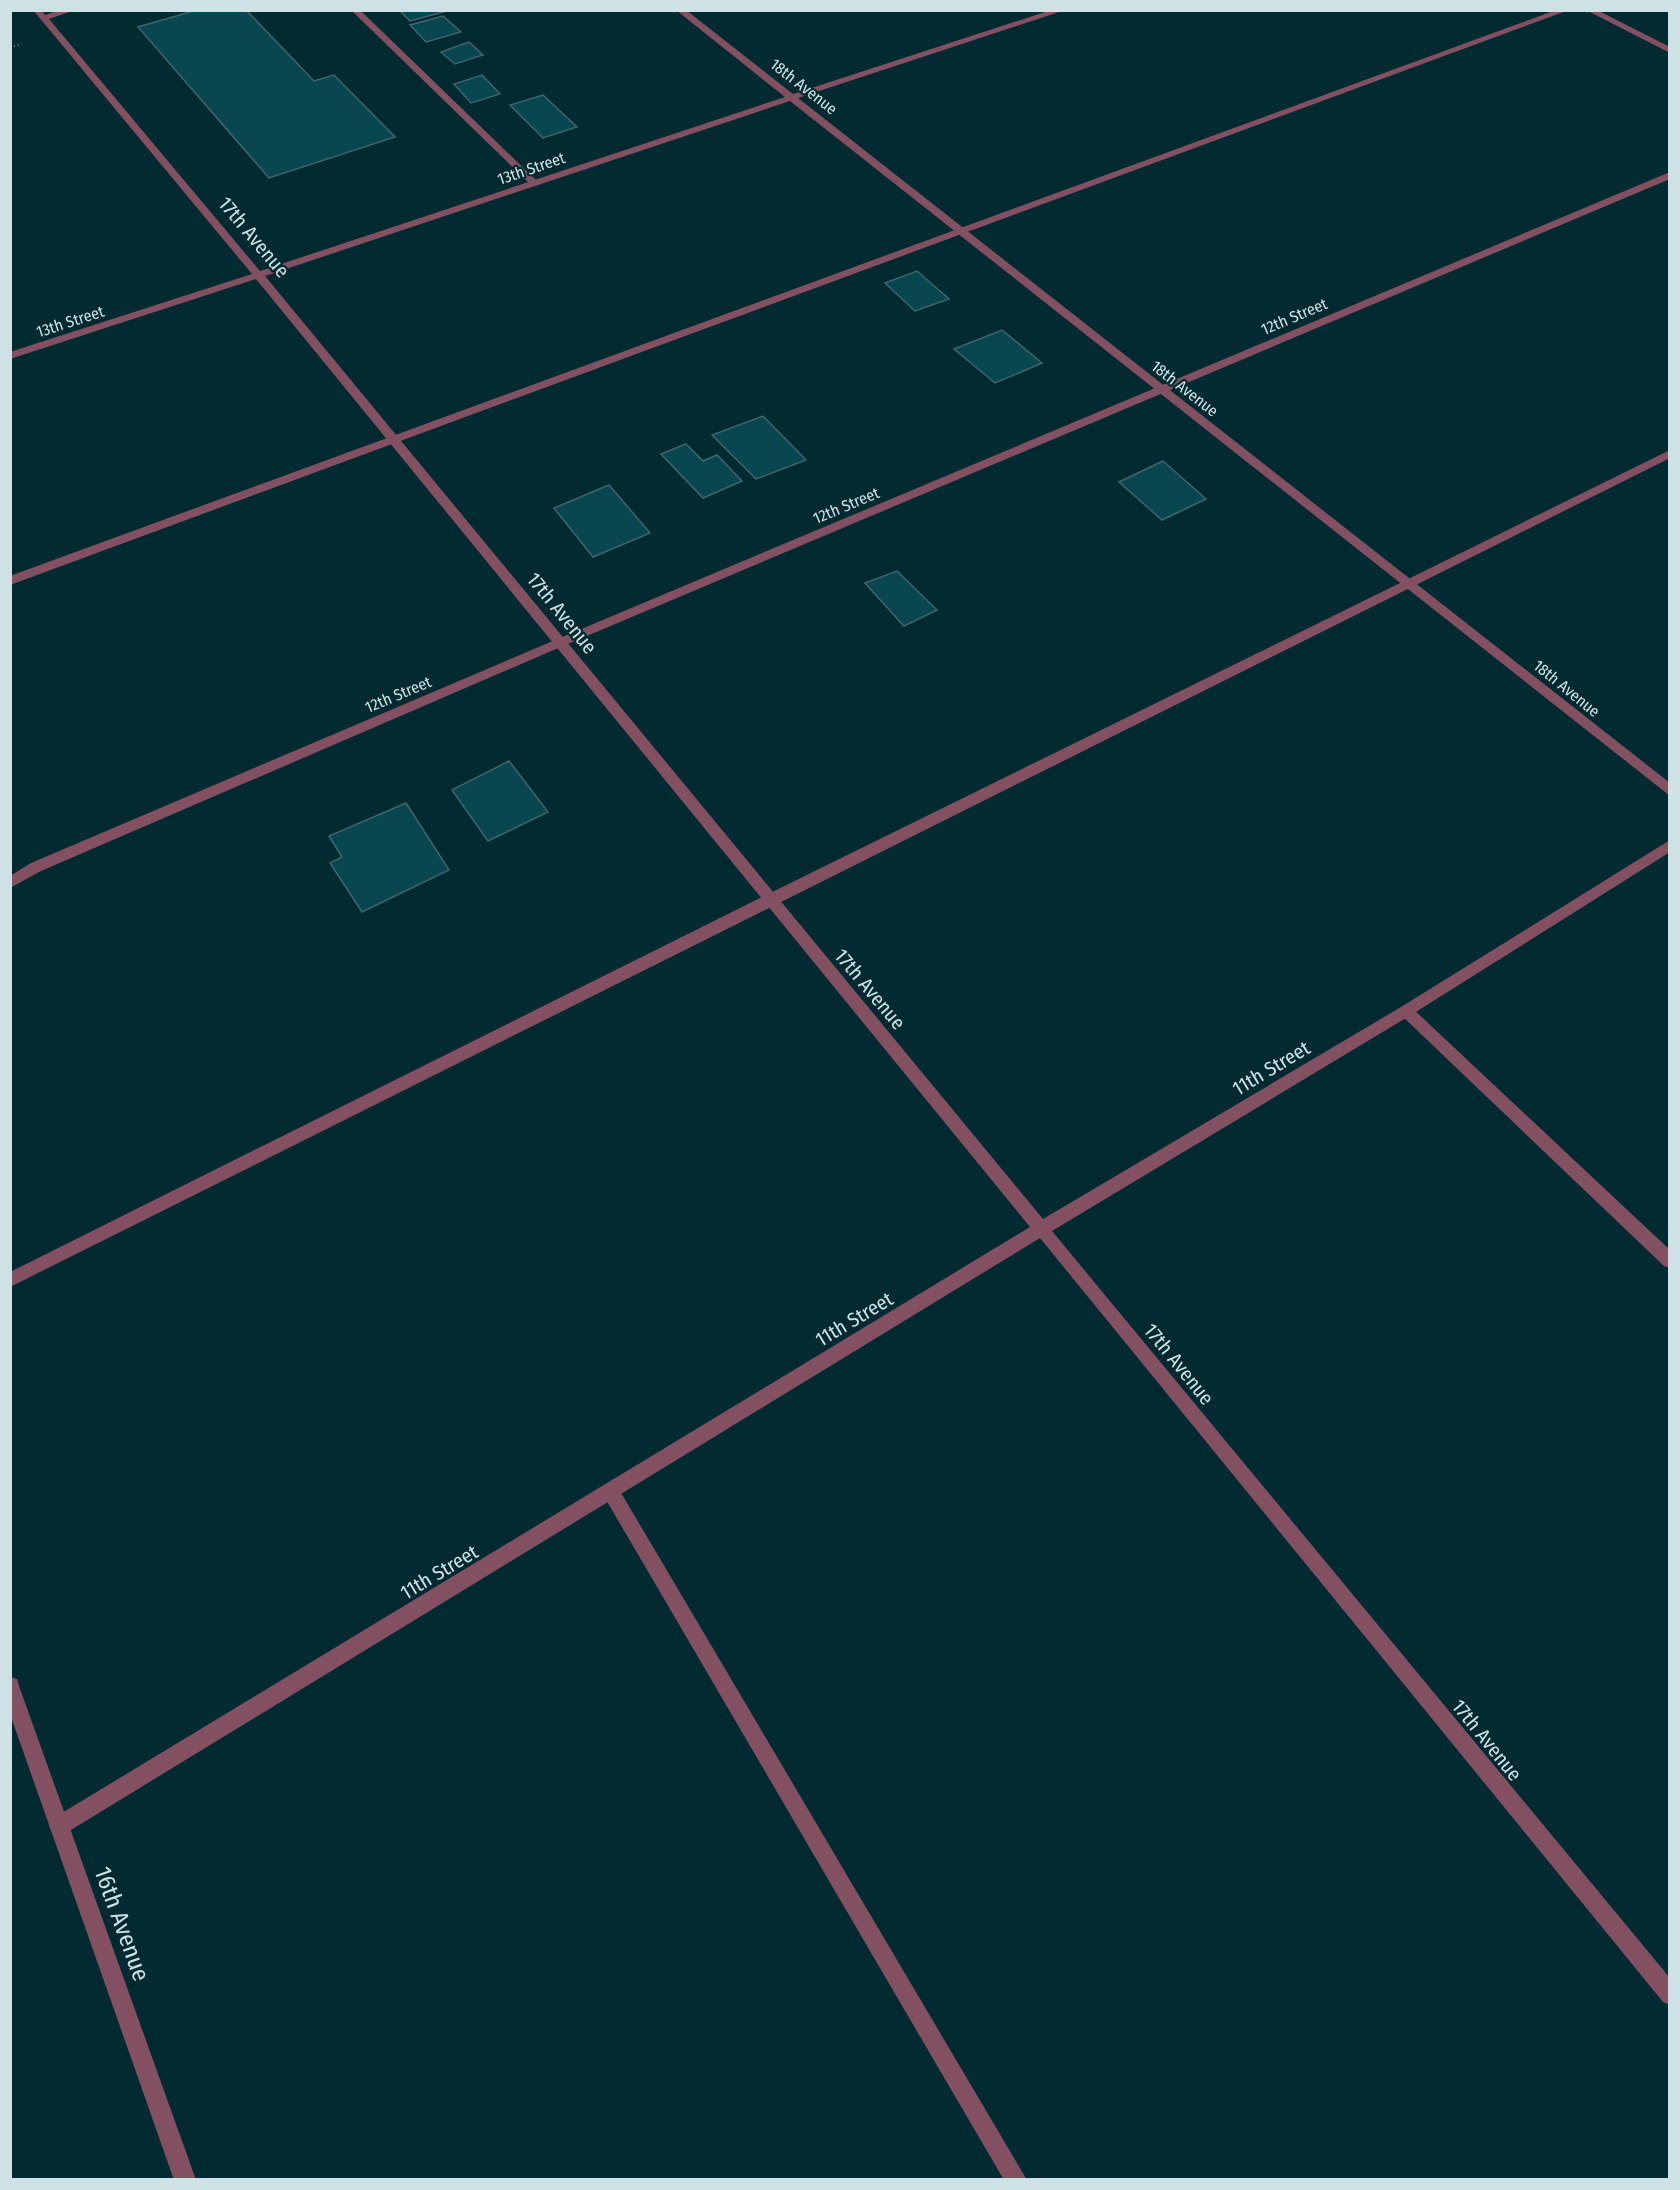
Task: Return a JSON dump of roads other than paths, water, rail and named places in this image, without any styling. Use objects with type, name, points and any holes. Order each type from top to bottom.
[{"type":"street","points":[[40,14],[71,10]]},
{"type":"street","points":[[355,10],[534,183]]},
{"type":"street","name":"18th Avenue","points":[[680,10],[1670,791]]},
{"type":"street","name":"13th Street","points":[[10,356],[260,276],[791,96],[1061,10]]},
{"type":"street","points":[[10,580],[396,441],[1565,10]]},
{"type":"street","points":[[1590,10],[1670,51]]},
{"type":"street","name":"17th Avenue","points":[[40,14],[396,441],[769,900],[1670,1995]]},
{"type":"street","name":"12th Street","points":[[10,883],[36,867],[559,643],[1670,175]]},
{"type":"street","points":[[10,1280],[1670,453]]},
{"type":"street","name":"11th Street","points":[[59,1826],[1041,1229],[1406,1011],[1670,845]]},
{"type":"street","name":"12th Street","points":[[10,870],[36,867]]},
{"type":"street","points":[[1406,1011],[1670,1261]]},
{"type":"street","points":[[611,1492],[1016,2180]]},
{"type":"street","name":"16th Avenue","points":[[10,1686],[185,2180]]}]
